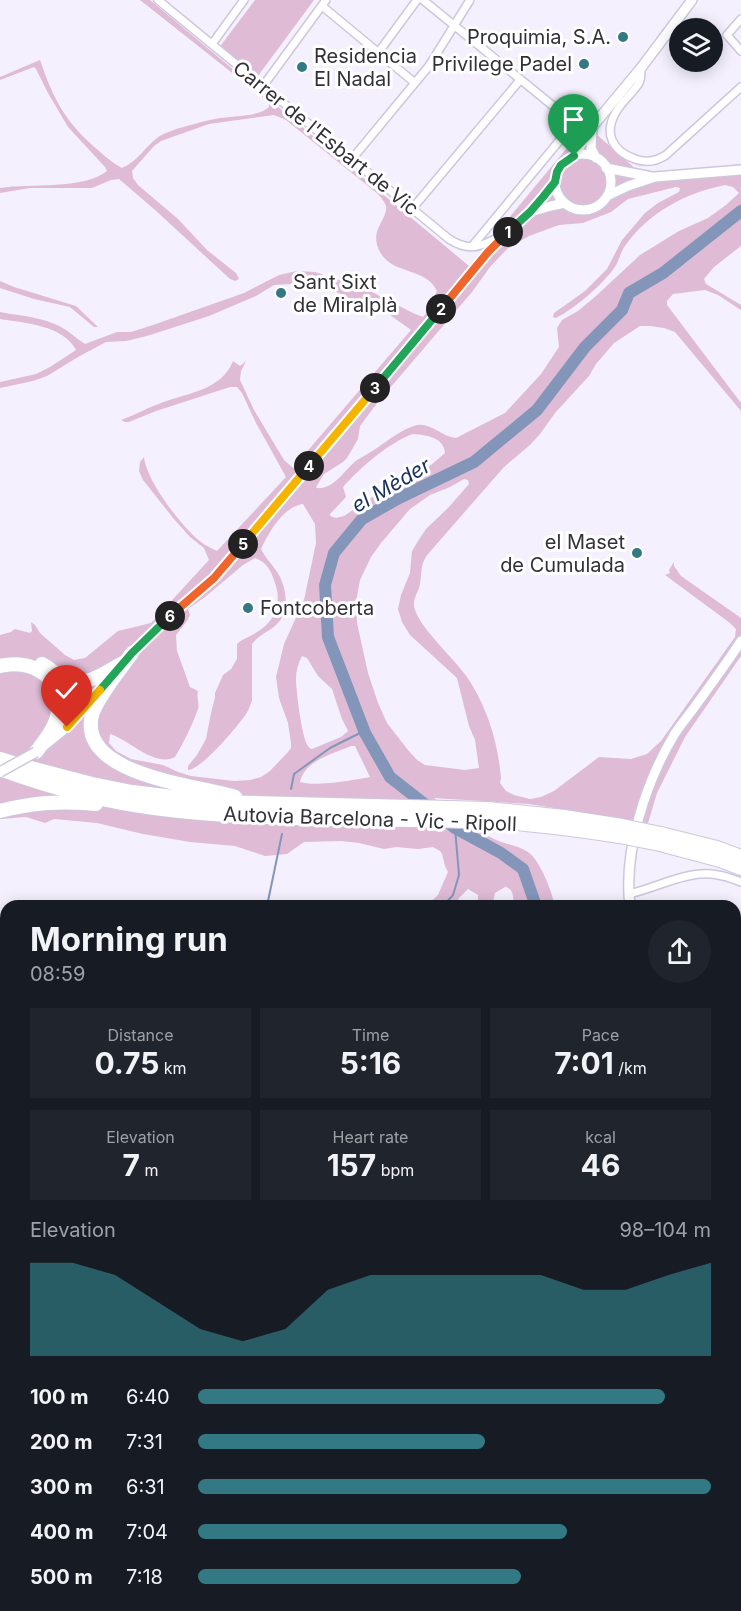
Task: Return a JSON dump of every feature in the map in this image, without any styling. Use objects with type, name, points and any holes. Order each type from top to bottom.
[{"type":"highway","points":[[0,659],[15,656],[28,658],[64,678],[80,682],[96,678],[128,658]]},
{"type":"highway","points":[[128,658],[98,701],[92,714],[91,727],[98,744],[112,759],[136,771],[167,782],[255,803]]},
{"type":"highway","points":[[0,666],[19,663],[29,665],[45,675],[55,688],[59,702],[57,719],[36,752]]},
{"type":"highway","points":[[0,750],[26,762],[29,767]]},
{"type":"highway","name":"Autovia Barcelona - Vic - Ripoll","points":[[0,759],[92,784],[132,792],[215,802],[488,810],[564,817],[621,831],[717,848],[741,856]]},
{"type":"highway","name":"Autovia Barcelona - Vic - Ripoll","points":[[0,770],[117,802],[197,813],[279,818],[499,822],[621,831]]},
{"type":"highway","points":[[0,811],[18,806],[54,802],[112,805],[117,802]]},
{"type":"highway","name":"Autovia Barcelona - Vic - Ripoll","points":[[661,839],[741,868]]},
{"type":"street","name":"Carrer de l'Esbart de Vic","points":[[158,0],[454,243],[470,248],[479,247],[502,237]]},
{"type":"street","points":[[212,44],[244,0]]},
{"type":"street","points":[[378,53],[417,0]]},
{"type":"street","points":[[423,0],[574,123],[474,244]]},
{"type":"street","points":[[352,159],[436,56],[470,0]]},
{"type":"street","points":[[692,0],[641,68],[592,127],[574,156],[561,165],[555,182],[558,195],[565,203],[576,209],[586,210],[597,206],[607,196],[655,177],[741,170]]},
{"type":"street","points":[[263,86],[324,3],[378,53],[415,83]]},
{"type":"street","points":[[741,20],[727,35],[741,51]]},
{"type":"street","points":[[641,68],[640,81],[615,113],[610,130],[612,143],[622,153],[638,161],[657,160],[666,155],[741,87]]},
{"type":"street","points":[[412,208],[520,80]]},
{"type":"street","points":[[592,127],[591,148],[596,158],[606,168],[610,182],[607,196]]},
{"type":"street","points":[[574,156],[586,155],[596,158]]},
{"type":"street","points":[[646,161],[638,171],[655,177]]},
{"type":"street","points":[[606,168],[655,177]]},
{"type":"street","points":[[0,770],[36,752],[67,727],[160,624],[214,578],[502,237],[530,212],[555,182]]},
{"type":"street","points":[[530,212],[565,203]]},
{"type":"street","points":[[630,900],[631,858],[640,813],[654,774],[674,734],[741,641]]},
{"type":"street","points":[[629,894],[691,875],[716,874],[741,882]]},
{"type":"shaded area","points":[[140,0],[150,0],[469,266],[586,125],[638,171],[686,171],[741,164],[741,246],[714,267],[704,279],[706,284],[741,305],[741,310],[718,295],[705,290],[673,294],[667,301],[667,305],[741,403],[741,411],[675,332],[664,328],[640,326],[614,343],[540,434],[504,467],[428,554],[422,565],[414,603],[417,614],[422,624],[465,675],[477,694],[488,717],[495,741],[500,765],[500,783],[506,791],[530,799],[554,791],[599,757],[631,759],[647,754],[661,741],[735,637],[736,629],[730,623],[665,575],[670,573],[669,570],[674,562],[681,576],[741,618],[741,656],[685,737],[657,793],[648,823],[529,804],[434,798],[477,830],[528,852],[541,869],[553,900],[513,900],[512,891],[505,887],[495,893],[493,900],[478,900],[478,895],[468,889],[458,900],[433,900],[438,895],[448,872],[442,854],[433,847],[384,849],[341,841],[304,842],[287,854],[265,856],[235,846],[190,842],[97,823],[54,819],[45,823],[26,817],[0,819],[0,635],[15,629],[30,633],[32,631],[31,622],[65,655],[74,660],[85,658],[118,631],[151,623],[209,560],[204,548],[190,537],[143,480],[139,471],[140,462],[144,457],[146,467],[159,492],[177,518],[205,545],[217,551],[286,477],[237,387],[230,387],[129,422],[121,420],[203,389],[221,378],[233,361],[240,366],[246,361],[240,380],[254,410],[284,460],[293,468],[411,330],[390,315],[326,287],[274,285],[256,296],[209,316],[147,336],[126,341],[106,342],[47,376],[0,388],[0,382],[36,374],[76,350],[62,335],[53,330],[0,319],[0,312],[47,321],[64,329],[85,344],[117,332],[131,332],[153,325],[244,293],[279,275],[297,271],[315,272],[366,289],[423,317],[430,308],[437,291],[425,278],[392,264],[380,252],[376,238],[386,206],[378,194],[286,120],[274,115],[209,124],[161,141],[132,171],[133,178],[138,185],[178,219],[207,250],[236,273],[239,279],[235,281],[119,179],[92,188],[30,188],[0,193],[0,188],[85,181],[107,171],[68,127],[34,67],[0,80],[0,77],[40,60],[50,88],[70,121],[88,141],[122,168],[168,132],[217,118],[258,113],[269,107],[269,104]],"holes":[[[725,185],[733,187],[739,193],[708,218],[679,231],[640,255],[596,296],[578,311],[562,320],[557,328],[559,347],[541,374],[505,413],[456,438],[427,426],[417,425],[396,435],[357,460],[329,486],[316,487],[324,474],[347,458],[358,439],[360,426],[378,402],[507,249],[529,236],[559,225],[583,223],[611,212],[628,199],[676,187],[680,188],[679,192],[645,213],[622,240],[607,269],[585,291],[554,313],[553,317],[556,318],[588,296],[603,281],[615,267],[622,251],[634,234],[656,214],[696,193]],[[413,434],[434,438],[441,443],[445,453],[431,465],[395,482],[344,516],[336,518],[330,516],[346,497],[343,487],[366,464]],[[464,479],[468,480],[469,484],[426,529],[412,551],[410,573],[398,609],[402,622],[410,635],[457,678],[469,726],[475,740],[479,768],[465,770],[425,765],[417,760],[387,723],[368,673],[357,623],[356,602],[360,580],[371,557],[410,509],[430,495]],[[303,504],[315,524],[316,543],[304,600],[284,644],[276,677],[279,698],[288,723],[291,743],[288,752],[261,777],[234,781],[191,776],[163,765],[131,759],[116,751],[109,743],[110,734],[150,756],[159,759],[175,757],[185,740],[199,705],[198,691],[190,687],[177,651],[176,635],[190,615],[188,609],[255,558],[266,565],[270,571],[277,590],[276,611],[264,628],[237,644],[237,659],[231,669],[223,675],[215,693],[206,739],[188,766],[188,770],[210,755],[242,720],[252,701],[252,644],[278,623],[285,611],[286,603],[282,581],[261,549],[283,515]],[[302,656],[307,658],[318,676],[332,689],[348,731],[341,737],[312,749],[306,742],[297,693],[297,670]],[[355,746],[370,777],[325,783],[300,782],[303,774],[314,763]]]},
{"type":"shaded area","points":[[255,0],[314,0],[255,80],[218,49]]},
{"type":"shaded area","points":[[0,281],[76,306],[98,327],[94,327],[70,307],[0,288]]},
{"type":"waterway","name":"el Mèder","points":[[534,900],[523,869],[501,853],[455,828],[390,777],[365,733],[328,637],[325,585],[334,553],[362,519],[399,498],[474,462],[537,410],[585,347],[622,310],[629,293],[663,273],[741,211]]},
{"type":"waterway","points":[[291,789],[294,774],[330,748],[364,731]]},
{"type":"waterway","points":[[448,900],[453,895],[459,875],[455,828]]},
{"type":"waterway","points":[[268,900],[282,834]]},
{"type":"place","name":"Proquimia, S.A.","points":[[623,37]]},
{"type":"place","name":"Privilege Padel","points":[[584,64]]},
{"type":"place","name":"Residencia El Nadal","points":[[302,67]]},
{"type":"place","name":"Sant Sixt de Miralplà","points":[[281,293]]},
{"type":"place","name":"el Maset de Cumulada","points":[[637,553]]},
{"type":"place","name":"Fontcoberta","points":[[248,608]]},
{"type":"route","points":[[67,727],[149,635],[214,578],[488,252],[543,197],[555,182],[561,165],[574,156]]}]
